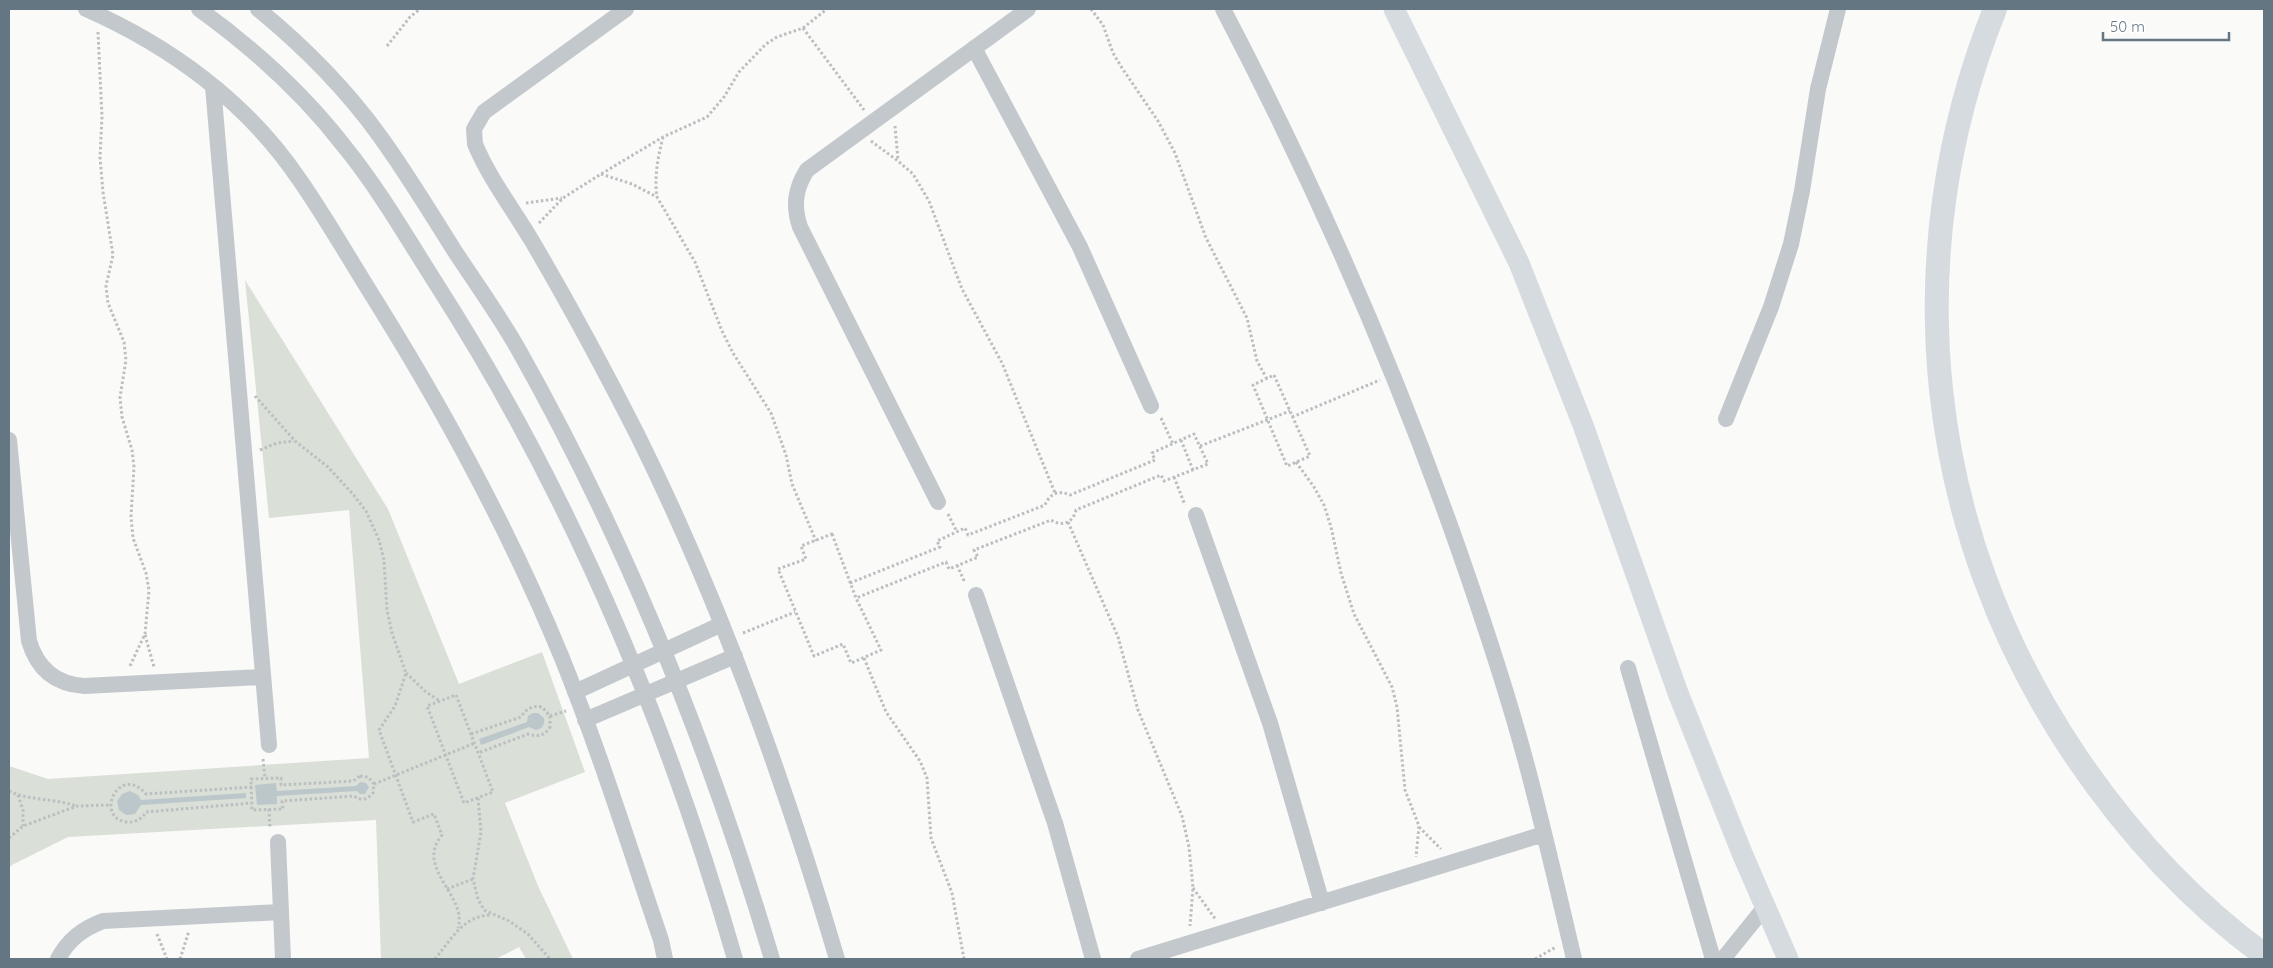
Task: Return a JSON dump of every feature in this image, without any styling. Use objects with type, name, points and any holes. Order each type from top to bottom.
[{"type":"highway","points":[[1995,9],[1979,51],[1958,122],[1949,162],[1938,244],[1936,330],[1940,388],[1952,464],[1967,529],[1982,575],[2020,663],[2043,706],[2094,783],[2143,844],[2179,883],[2211,913],[2264,955]]},
{"type":"main road","points":[[1394,9],[1519,263],[1583,425],[1678,693],[1788,959]]},
{"type":"street","points":[[199,9],[256,53],[322,119],[369,179],[483,357],[517,419],[580,545],[634,665],[697,835],[735,959]]},
{"type":"street","points":[[258,9],[297,43],[330,76],[378,133],[515,344],[597,500],[664,651],[730,823],[772,959]]},
{"type":"street","points":[[626,9],[484,112],[476,122],[473,136],[474,144],[528,234],[593,349],[638,436],[676,517],[735,656],[776,765],[837,959]]},
{"type":"street","points":[[938,502],[797,218],[795,209],[797,189],[806,170],[1028,9]]},
{"type":"street","points":[[1223,9],[1322,209],[1393,375],[1447,516],[1492,647],[1527,766],[1574,959]]},
{"type":"street","points":[[1726,419],[1771,307],[1791,244],[1818,89],[1838,9]]},
{"type":"street","points":[[91,11],[168,52],[213,86],[261,131],[299,178],[414,362],[453,431],[512,545],[575,692],[661,940],[665,959]]},
{"type":"street","points":[[974,48],[1080,246],[1151,406]]},
{"type":"street","points":[[213,86],[269,745]]},
{"type":"street","points":[[9,440],[29,641],[36,660],[49,674],[66,684],[84,686],[263,677]]},
{"type":"street","points":[[1196,515],[1267,714],[1322,903]]},
{"type":"street","points":[[976,595],[1055,823],[1093,959]]},
{"type":"street","points":[[575,692],[664,651],[725,632]]},
{"type":"street","points":[[585,720],[735,656]]},
{"type":"street","points":[[1628,668],[1713,959]]},
{"type":"street","points":[[1138,959],[1544,834]]},
{"type":"street","points":[[278,842],[283,959]]},
{"type":"street","points":[[1723,959],[1765,907]]},
{"type":"street","points":[[58,959],[70,940],[90,926],[115,919],[281,912]]},
{"type":"path","points":[[387,46],[410,17],[420,9]]},
{"type":"path","points":[[528,234],[563,198],[663,137],[707,117],[724,97],[739,72],[766,44],[777,37],[803,28],[827,9]]},
{"type":"path","points":[[1091,9],[1097,16],[1122,68],[1153,114],[1174,153],[1206,238],[1248,318],[1257,361],[1266,379]]},
{"type":"path","points":[[1096,9],[1097,16]]},
{"type":"path","points":[[91,11],[102,117],[100,157],[103,192],[114,255],[106,286],[108,303],[124,342],[126,360],[120,397],[122,417],[132,450],[134,467],[131,517],[133,538],[146,573],[149,590],[145,634],[122,684]]},
{"type":"path","points":[[803,28],[872,122]]},
{"type":"path","points":[[893,107],[898,161]]},
{"type":"path","points":[[858,132],[913,174],[929,201],[962,289],[1002,363],[1055,493]]},
{"type":"path","points":[[663,137],[657,164],[655,185],[657,197],[695,262],[722,331],[733,352],[771,413],[786,455],[792,484],[816,541]]},
{"type":"path","points":[[601,174],[632,184],[657,197]]},
{"type":"path","points":[[511,205],[563,198]]},
{"type":"path","points":[[238,374],[295,441],[337,476],[371,520],[382,550],[387,610],[392,634],[406,673],[426,692],[440,701]]},
{"type":"path","points":[[1274,375],[1290,411],[1310,456],[1287,466],[1252,385],[1274,375]]},
{"type":"path","points":[[1292,417],[1393,375]]},
{"type":"path","points":[[1200,446],[1290,411]]},
{"type":"path","points":[[850,583],[940,547],[937,541],[965,528],[968,535],[1045,505],[1050,496],[1055,493],[1060,492],[1070,495],[1155,460],[1152,453],[1194,434],[1208,464],[1164,482],[1161,475],[1076,510],[1075,515],[1068,522],[1059,524],[1051,520],[974,550],[978,557],[949,568],[946,562],[856,598]]},
{"type":"path","points":[[1181,440],[1193,470]]},
{"type":"path","points":[[245,457],[271,444],[295,441]]},
{"type":"path","points":[[1296,462],[1324,505],[1341,573],[1354,614],[1392,687],[1397,707],[1404,790],[1418,826],[1454,862]]},
{"type":"path","points":[[1068,522],[1118,637],[1138,710],[1182,816],[1189,847],[1193,888],[1189,944]]},
{"type":"path","points":[[832,534],[850,583],[881,650],[851,663],[843,644],[814,656],[778,569],[806,559],[801,546],[832,534]]},
{"type":"path","points":[[725,632],[795,612]]},
{"type":"path","points":[[145,634],[158,683]]},
{"type":"path","points":[[864,658],[886,712],[920,761],[927,778],[931,838],[952,892],[964,959]]},
{"type":"path","points":[[406,673],[395,706],[379,730],[413,822],[434,814],[442,835],[436,846],[436,866],[440,880],[459,910],[460,920],[458,928]]},
{"type":"path","points":[[456,695],[493,792],[464,804],[427,706],[440,701],[456,695]]},
{"type":"path","points":[[471,734],[522,717],[530,707],[542,707],[550,716],[550,727],[542,735],[536,737],[528,734],[478,753]]},
{"type":"path","points":[[374,784],[474,743]]},
{"type":"path","points":[[364,776],[372,780],[374,784],[373,793],[370,797],[362,800],[354,796],[282,801],[282,809],[252,810],[251,779],[281,778],[281,785],[353,781],[364,776]]},
{"type":"path","points":[[252,787],[146,794],[136,786],[129,784],[117,789],[113,794],[111,805],[118,819],[130,822],[142,818],[146,812],[252,803]]},
{"type":"path","points":[[9,791],[18,795],[58,800],[77,806]]},
{"type":"path","points":[[18,795],[23,810],[23,826]]},
{"type":"path","points":[[478,798],[481,832],[473,879],[481,905],[492,915],[522,929],[550,959]]},
{"type":"path","points":[[9,838],[23,826],[77,806],[111,805]]},
{"type":"path","points":[[1413,875],[1418,826]]},
{"type":"path","points":[[447,889],[473,879]]},
{"type":"path","points":[[1193,888],[1225,933]]},
{"type":"path","points":[[434,959],[458,928],[474,918],[492,915]]},
{"type":"path","points":[[180,959],[194,916]]},
{"type":"path","points":[[150,918],[167,959]]},
{"type":"path","points":[[1535,959],[1569,939]]},
{"type":"shaded area","points":[[245,280],[388,509],[459,684],[542,652],[585,772],[505,803],[538,886],[573,959],[526,959],[519,947],[496,959],[381,959],[376,820],[68,837],[9,868],[9,766],[48,779],[369,758],[349,510],[269,518]]},
{"type":"shaded area","points":[[538,713],[544,718],[543,726],[540,729],[536,730],[529,727],[481,745],[479,739],[527,722],[528,716]]},
{"type":"shaded area","points":[[360,782],[366,783],[369,787],[365,794],[360,794],[357,791],[277,796],[277,804],[257,805],[255,785],[276,783],[277,791],[356,786]]},
{"type":"shaded area","points":[[130,791],[138,795],[141,800],[246,793],[246,798],[141,805],[135,814],[126,815],[119,810],[117,801],[122,794]]}]
